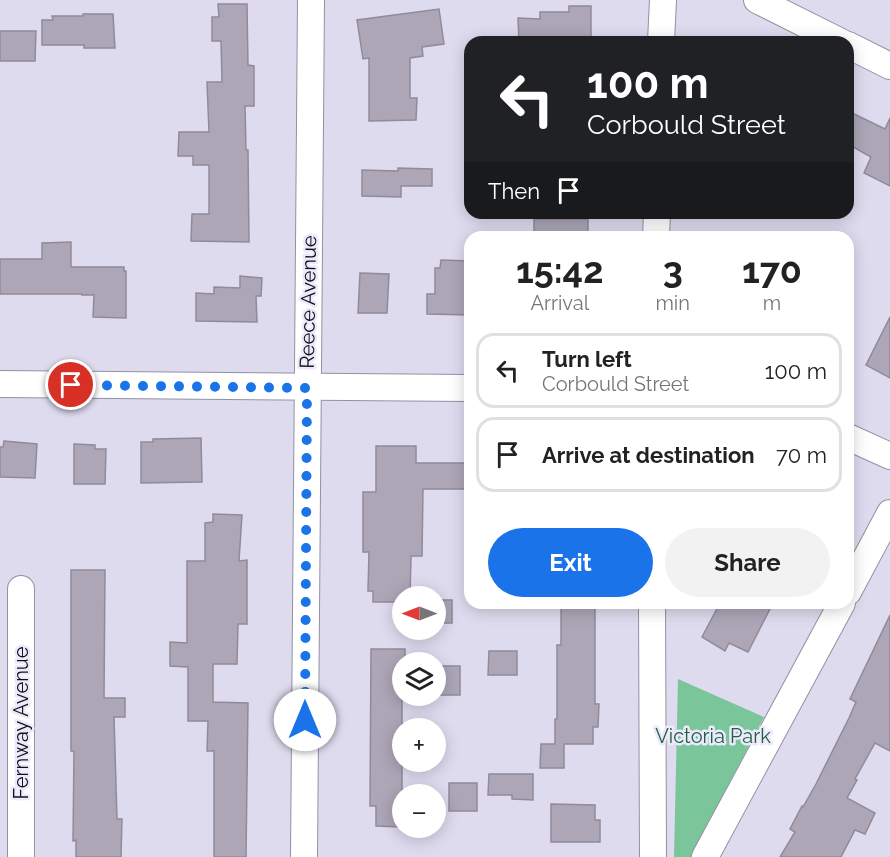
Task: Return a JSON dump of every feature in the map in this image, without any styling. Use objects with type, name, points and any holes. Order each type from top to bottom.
[{"type":"street","name":"Reece Avenue","points":[[304,857],[311,0]]},
{"type":"street","points":[[662,36],[663,0]]},
{"type":"street","points":[[756,0],[829,36]]},
{"type":"street","points":[[854,48],[890,66]]},
{"type":"street","points":[[0,384],[464,388]]},
{"type":"street","points":[[854,440],[890,456]]},
{"type":"street","points":[[854,581],[890,513]]},
{"type":"street","name":"Fernway Avenue","points":[[21,590],[21,857]]},
{"type":"street","points":[[652,609],[653,857]]},
{"type":"street","points":[[705,857],[839,609]]},
{"type":"green space","name":"Victoria Park","points":[[678,679],[764,717],[691,857],[674,857]]},
{"type":"building","points":[[218,4],[247,4],[248,65],[254,66],[254,106],[245,106],[249,242],[191,241],[192,214],[209,214],[209,165],[193,165],[193,156],[178,156],[179,132],[209,132],[207,82],[222,82],[221,41],[212,41],[212,17],[219,17]]},
{"type":"building","points":[[569,6],[591,6],[591,36],[519,36],[518,18],[540,19],[540,12],[569,12]]},
{"type":"building","points":[[439,9],[444,44],[422,47],[423,56],[410,58],[410,98],[417,98],[416,120],[369,121],[369,58],[363,59],[357,20]]},
{"type":"building","points":[[83,14],[113,14],[115,48],[42,45],[42,20],[53,20],[52,16],[83,16]]},
{"type":"building","points":[[0,31],[36,31],[35,61],[0,61]]},
{"type":"building","points":[[854,114],[885,129],[890,118],[890,186],[864,173],[871,157],[854,147]]},
{"type":"building","points":[[398,168],[432,169],[432,186],[401,186],[401,197],[362,196],[362,170],[398,171]]},
{"type":"building","points":[[534,219],[588,219],[588,231],[534,231]]},
{"type":"building","points":[[71,242],[71,267],[124,267],[126,271],[126,318],[93,317],[94,295],[0,294],[0,259],[42,259],[42,243]]},
{"type":"building","points":[[441,260],[464,261],[464,315],[427,314],[427,294],[435,294],[435,268],[440,268]]},
{"type":"building","points":[[360,273],[389,274],[387,313],[358,313]]},
{"type":"building","points":[[240,276],[262,278],[261,296],[256,296],[257,322],[196,321],[196,293],[214,294],[214,287],[240,288]]},
{"type":"building","points":[[890,317],[890,378],[866,365]]},
{"type":"building","points":[[201,438],[202,482],[141,483],[141,442],[153,442],[153,439]]},
{"type":"building","points":[[4,441],[37,444],[35,478],[0,477],[0,447],[3,447]]},
{"type":"building","points":[[74,444],[95,445],[95,449],[106,449],[105,484],[74,484]]},
{"type":"building","points":[[376,446],[416,446],[416,463],[464,463],[464,489],[423,489],[422,556],[411,556],[410,586],[392,586],[392,602],[373,602],[373,591],[368,591],[369,552],[363,552],[363,492],[376,492]]},
{"type":"building","points":[[213,514],[242,515],[239,561],[247,560],[247,624],[238,624],[237,664],[213,664],[213,702],[248,703],[246,857],[214,857],[214,751],[207,751],[208,721],[188,721],[188,667],[170,666],[170,642],[187,643],[187,561],[205,561],[205,523],[213,522]]},
{"type":"building","points":[[71,570],[105,570],[104,698],[125,698],[125,717],[114,717],[117,819],[122,819],[121,857],[76,857],[76,840],[73,841]]},
{"type":"building","points":[[446,600],[452,600],[452,623],[446,623]]},
{"type":"building","points":[[561,609],[595,609],[595,704],[599,704],[598,727],[593,727],[593,744],[564,744],[564,768],[540,768],[541,744],[555,744],[557,645],[561,645]]},
{"type":"building","points":[[717,609],[770,609],[748,652],[729,643],[725,651],[702,637]]},
{"type":"building","points":[[890,615],[890,751],[875,743],[847,798],[875,813],[865,834],[855,830],[841,857],[780,857],[795,832],[790,829],[816,784],[849,718],[856,702],[850,699]]},
{"type":"building","points":[[371,649],[405,649],[405,652],[392,652],[392,706],[402,706],[402,718],[392,718],[392,772],[402,772],[402,784],[392,784],[392,827],[376,826],[376,806],[370,806]]},
{"type":"building","points":[[489,651],[517,651],[517,675],[488,675]]},
{"type":"building","points":[[446,666],[460,666],[460,695],[446,695]]},
{"type":"building","points":[[489,774],[533,774],[533,800],[512,799],[512,795],[488,795]]},
{"type":"building","points":[[449,783],[477,783],[477,811],[449,811]]},
{"type":"building","points":[[551,804],[595,805],[595,820],[600,820],[600,842],[551,842]]},
{"type":"route","points":[[71,385],[307,388],[305,720]]}]
